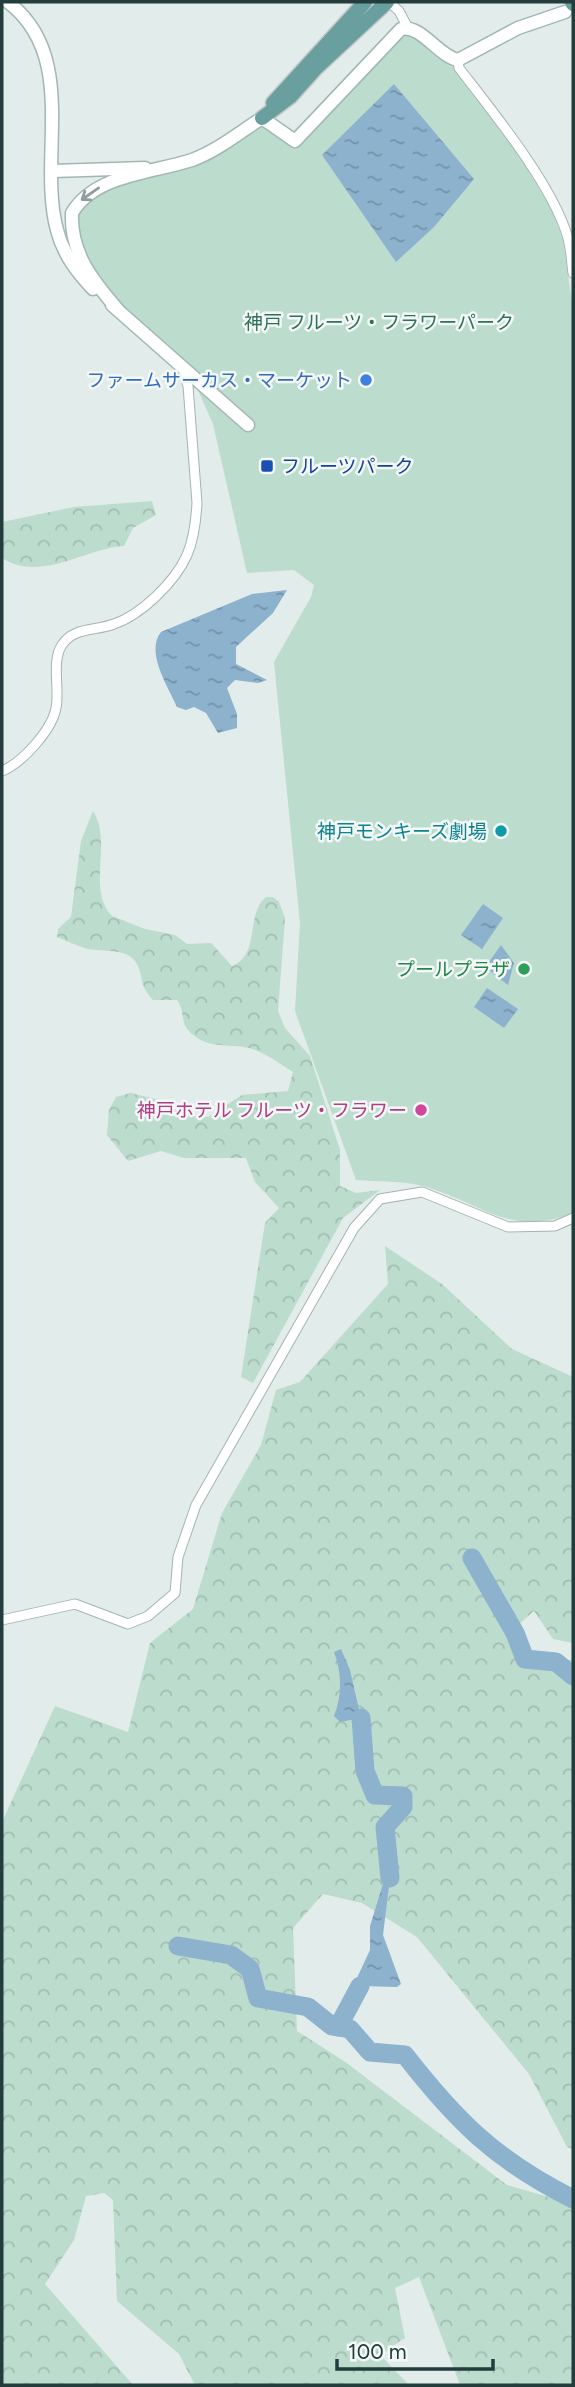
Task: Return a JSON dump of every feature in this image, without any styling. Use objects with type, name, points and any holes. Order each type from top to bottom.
[{"type":"main road","points":[[329,48],[356,2]]},
{"type":"main road","points":[[262,118],[329,48],[365,2]]},
{"type":"main road","points":[[329,48],[370,20],[386,2]]},
{"type":"street","points":[[8,2],[31,29],[43,52],[52,97],[54,213],[66,254],[80,275],[248,425]]},
{"type":"street","points":[[386,2],[400,11],[408,28],[448,58],[458,60],[518,28],[570,6]]},
{"type":"street","points":[[118,310],[77,253],[72,234],[72,213],[87,194],[152,168],[192,160],[218,148],[262,118],[295,141],[390,39],[408,28]]},
{"type":"street","points":[[458,60],[460,68],[504,127],[556,207],[568,236],[573,272]]},
{"type":"street","points":[[53,171],[152,168]]},
{"type":"street","points":[[2,771],[31,748],[56,710],[58,652],[62,643],[74,633],[115,624],[134,614],[165,584],[187,556],[196,523],[197,503],[188,386],[183,368]]},
{"type":"street","points":[[2,1620],[75,1604],[128,1624],[148,1616],[175,1593],[178,1557],[196,1505],[354,1228],[380,1199],[422,1192],[508,1227],[555,1226],[573,1217]]},
{"type":"green space","name":"神戸 フルーツ・フラワーパーク","points":[[406,31],[449,62],[506,134],[552,210],[563,240],[573,309],[573,1213],[551,1220],[514,1220],[418,1185],[356,1180],[295,1011],[300,923],[274,662],[311,597],[314,585],[294,570],[247,573],[213,424],[185,361],[98,287],[80,263],[78,215],[90,197],[154,170],[205,157],[262,118],[296,143]]},
{"type":"green space","points":[[152,501],[156,515],[133,528],[124,546],[47,566],[17,565],[2,558],[2,522],[74,507]]},
{"type":"green space","points":[[93,811],[101,837],[101,893],[112,916],[145,929],[175,935],[187,944],[211,943],[232,966],[241,961],[247,953],[260,904],[266,897],[273,897],[279,902],[285,918],[278,1011],[285,1028],[310,1056],[340,1150],[340,1186],[356,1193],[380,1190],[343,1218],[253,1383],[241,1377],[265,1223],[279,1208],[255,1182],[246,1158],[184,1158],[161,1151],[128,1161],[107,1135],[109,1110],[116,1097],[131,1093],[163,1101],[183,1115],[208,1117],[242,1095],[288,1091],[293,1072],[254,1050],[202,1041],[186,1027],[177,1000],[153,1000],[148,995],[138,966],[126,954],[88,949],[57,937],[58,929],[71,917],[81,841]]},
{"type":"green space","points":[[385,1246],[442,1284],[512,1349],[573,1377],[573,1643],[553,1639],[534,1611],[517,1626],[533,1659],[573,1660],[573,2149],[567,2147],[529,2074],[417,1937],[362,1903],[323,1894],[293,1928],[297,2031],[344,2061],[507,2185],[573,2204],[573,2385],[460,2385],[419,2277],[395,2288],[405,2338],[380,2355],[409,2385],[195,2385],[179,2354],[117,2301],[113,2200],[104,2193],[86,2196],[74,2240],[45,2284],[133,2385],[2,2385],[2,1822],[55,1706],[128,1732],[150,1643],[193,1609],[222,1513],[261,1445],[276,1390],[300,1382],[388,1284]]},
{"type":"water","points":[[394,84],[474,179],[434,227],[396,262],[322,155]]},
{"type":"water","points":[[287,590],[273,613],[236,647],[236,664],[267,680],[258,683],[235,680],[227,688],[237,714],[237,728],[218,733],[206,713],[194,707],[186,710],[177,707],[157,659],[155,649],[161,632],[252,594]]},
{"type":"water","points":[[483,904],[503,918],[482,949],[461,935]]},
{"type":"water","points":[[501,945],[514,963],[508,985],[490,971],[494,966],[489,962]]},
{"type":"water","points":[[487,988],[518,1009],[504,1028],[474,1007]]},
{"type":"water","points":[[341,1649],[350,1670],[361,1718],[340,1722],[334,1716],[340,1684],[334,1652]]},
{"type":"water","points":[[386,1874],[390,1878],[383,1935],[401,1984],[397,1987],[360,1986],[356,1980],[370,1950],[370,1926]]},
{"type":"waterway","points":[[472,1558],[515,1633],[525,1659],[556,1662],[573,1676]]},
{"type":"waterway","points":[[361,1718],[365,1771],[375,1795],[403,1796],[403,1807],[385,1827],[390,1878]]},
{"type":"waterway","points":[[178,1946],[231,1955],[250,1969],[258,1998],[308,2007],[332,2026],[350,2029],[370,2052],[405,2055],[442,2100],[480,2138],[522,2170],[573,2199]]},
{"type":"waterway","points":[[338,2027],[360,1986]]},
{"type":"place","name":"ファームサーカス・マーケット","points":[[366,380]]},
{"type":"place","name":"フルーツパーク","points":[[267,466]]},
{"type":"place","name":"神戸モンキーズ劇場","points":[[501,831]]},
{"type":"place","name":"プールプラザ","points":[[524,969]]},
{"type":"place","name":"神戸ホテル フルーツ・フラワー","points":[[421,1110]]}]
